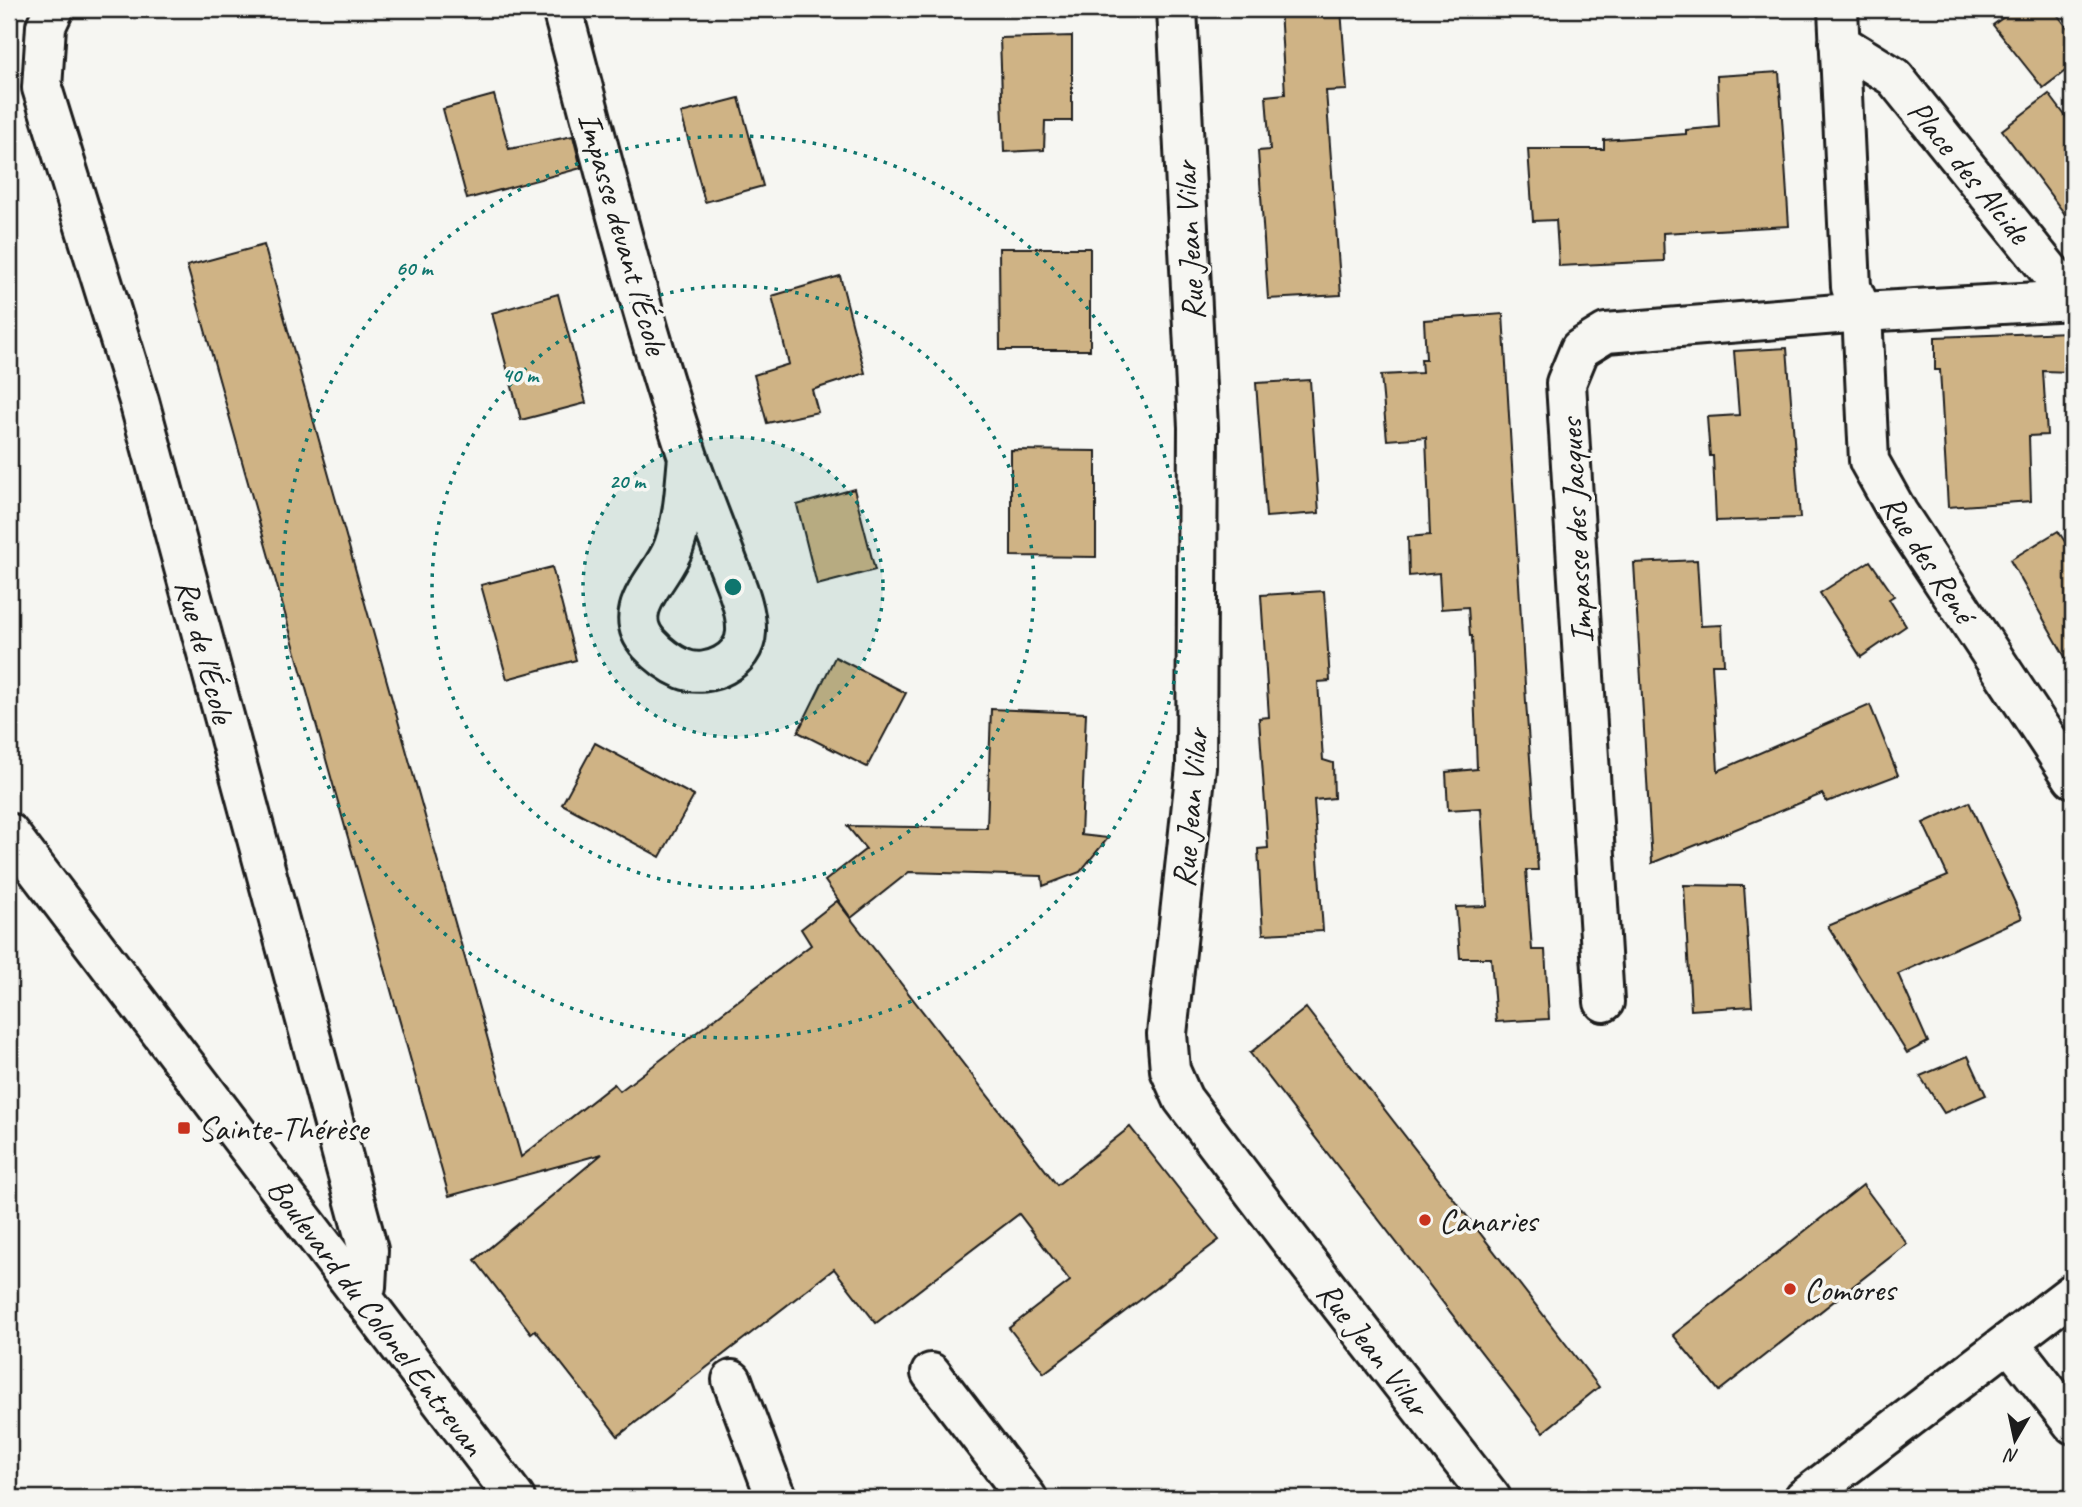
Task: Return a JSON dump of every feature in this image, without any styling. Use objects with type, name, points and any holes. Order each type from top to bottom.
[{"type":"street","name":"Rue de l'École","points":[[54,9],[46,26],[42,88],[139,401],[368,1250],[366,1287],[360,1295]]},
{"type":"street","name":"Impasse devant l'École","points":[[562,9],[623,239],[688,457],[737,587],[746,620],[746,635],[738,653],[726,665],[699,673],[672,664],[658,654],[642,636],[638,623],[639,610],[645,596],[669,559],[675,544],[682,516],[688,457]]},
{"type":"street","name":"Rue Jean Vilar","points":[[1177,9],[1198,427],[1196,767],[1167,1034],[1170,1070],[1183,1099],[1491,1498]]},
{"type":"street","name":"Place des Alcide","points":[[1838,26],[1894,77],[2073,300]]},
{"type":"street","name":"Place des Alcide","points":[[1838,26],[1851,288],[1862,312],[2073,300]]},
{"type":"street","name":"Rue des René","points":[[1862,312],[1869,461],[1898,513],[2073,778]]},
{"type":"street","name":"Impasse des Jacques","points":[[1604,1002],[1566,383],[1580,349],[1606,333],[1862,312]]},
{"type":"street","name":"Boulevard du Colonel Entrevan","points":[[9,833],[515,1498]]},
{"type":"street","points":[[1804,1498],[2073,1293]]},
{"type":"street","points":[[2009,1342],[2073,1424]]},
{"type":"street","points":[[931,1373],[1027,1498]]},
{"type":"street","points":[[732,1380],[778,1498]]},
{"type":"building","points":[[1280,9],[1341,9],[1347,90],[1326,91],[1341,295],[1268,299],[1258,151],[1270,150],[1266,96],[1285,94]]},
{"type":"building","points":[[2015,9],[2053,9],[2073,35],[2073,65],[2043,88],[1993,25]]},
{"type":"building","points":[[1072,36],[1072,121],[1045,121],[1044,150],[1004,152],[1000,38]]},
{"type":"building","points":[[1779,72],[1789,226],[1663,233],[1664,261],[1559,266],[1556,220],[1533,221],[1528,149],[1604,149],[1604,140],[1686,134],[1686,130],[1719,127],[1717,76]]},
{"type":"building","points":[[2049,94],[2073,126],[2073,225],[2002,130]]},
{"type":"building","points":[[494,95],[509,149],[573,136],[581,168],[467,199],[443,109]]},
{"type":"building","points":[[739,98],[763,186],[705,202],[681,113]]},
{"type":"building","points":[[264,245],[521,1157],[614,1084],[620,1091],[811,945],[801,929],[837,901],[1057,1185],[1130,1127],[1219,1240],[1044,1373],[1009,1328],[1070,1281],[1019,1214],[876,1323],[834,1269],[618,1436],[535,1330],[531,1333],[475,1260],[602,1154],[449,1196],[187,266]]},
{"type":"building","points":[[999,248],[1090,248],[1090,350],[1000,350]]},
{"type":"building","points":[[840,276],[865,373],[812,390],[818,412],[767,423],[754,375],[789,364],[772,296]]},
{"type":"building","points":[[558,294],[586,403],[521,420],[492,313]]},
{"type":"building","points":[[1503,314],[1538,870],[1526,870],[1532,950],[1545,950],[1549,1019],[1496,1022],[1491,958],[1460,958],[1456,907],[1487,906],[1481,808],[1448,810],[1446,772],[1477,769],[1472,636],[1468,607],[1441,609],[1439,573],[1409,576],[1408,537],[1430,535],[1426,437],[1387,440],[1381,375],[1422,373],[1421,359],[1426,359],[1424,320]]},
{"type":"building","points":[[2068,332],[2072,372],[2043,371],[2047,435],[2029,436],[2031,501],[1948,507],[1940,370],[1935,370],[1935,337]]},
{"type":"building","points":[[1787,348],[1800,518],[1716,521],[1713,456],[1710,456],[1707,417],[1739,415],[1734,351]]},
{"type":"building","points":[[1310,380],[1319,513],[1266,517],[1256,383]]},
{"type":"building","points":[[1011,450],[1096,451],[1096,557],[1011,556]]},
{"type":"building","points":[[854,489],[875,570],[817,585],[797,505]]},
{"type":"building","points":[[2058,531],[2073,554],[2073,671],[2010,560]]},
{"type":"building","points":[[1697,560],[1701,626],[1722,625],[1724,664],[1712,664],[1718,771],[1870,705],[1898,775],[1827,802],[1822,794],[1652,863],[1634,563]]},
{"type":"building","points":[[1870,561],[1894,596],[1889,599],[1906,626],[1861,657],[1820,593]]},
{"type":"building","points":[[552,567],[576,660],[507,679],[481,585]]},
{"type":"building","points":[[1324,591],[1330,681],[1318,682],[1323,760],[1333,763],[1334,798],[1314,800],[1323,931],[1263,934],[1258,849],[1268,848],[1259,718],[1269,717],[1261,595]]},
{"type":"building","points":[[835,657],[906,693],[867,767],[798,732]]},
{"type":"building","points":[[991,709],[1086,713],[1081,835],[1108,838],[1080,872],[1043,886],[1042,876],[909,872],[851,918],[825,881],[866,849],[847,826],[987,828]]},
{"type":"building","points":[[595,743],[694,796],[660,857],[562,804]]},
{"type":"building","points":[[1969,802],[2022,918],[1898,974],[1928,1042],[1907,1053],[1828,926],[1948,876],[1923,823]]},
{"type":"building","points":[[1684,885],[1744,886],[1752,1006],[1691,1010]]},
{"type":"building","name":"Canaries","points":[[1306,1008],[1599,1387],[1543,1432],[1250,1053]]},
{"type":"building","points":[[1968,1056],[1986,1095],[1944,1113],[1920,1076]]},
{"type":"building","name":"Comores","points":[[1863,1185],[1907,1244],[1719,1391],[1673,1335]]},
{"type":"place","name":"Sainte-Thérèse","points":[[184,1128]]},
{"type":"place","name":"Canaries","points":[[1425,1220]]},
{"type":"place","name":"Comores","points":[[1790,1289]]}]
